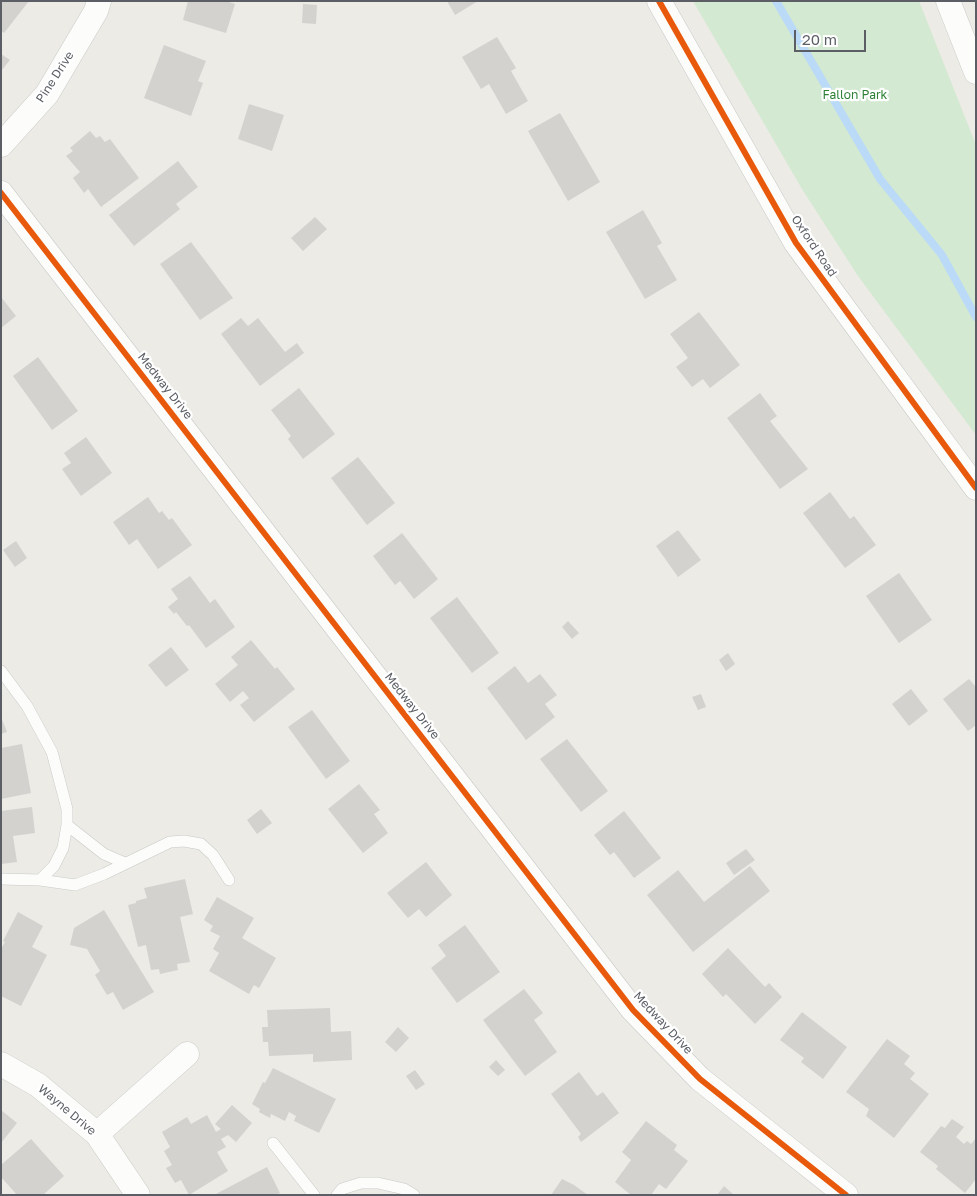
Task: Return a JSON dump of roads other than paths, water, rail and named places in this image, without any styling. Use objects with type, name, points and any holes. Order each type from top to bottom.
[{"type":"street","name":"Pine Drive","points":[[1,145],[47,94],[96,11],[99,1]]},
{"type":"street","name":"Oxford Road","points":[[659,1],[796,243],[976,488]]},
{"type":"street","points":[[948,1],[976,72]]},
{"type":"street","name":"Medway Drive","points":[[1,193],[633,1010],[700,1078],[846,1195]]},
{"type":"street","points":[[97,1134],[187,1054]]},
{"type":"street","name":"Wayne Drive","points":[[1,1064],[38,1085],[97,1134],[138,1195]]},
{"type":"lane","points":[[1,671],[27,706],[52,752],[67,809],[67,826],[63,848],[54,866],[40,880]]},
{"type":"lane","points":[[67,826],[104,854],[125,863]]},
{"type":"lane","points":[[1,879],[40,880],[75,885],[170,842],[184,841],[201,844],[213,855],[230,880]]},
{"type":"lane","points":[[273,1143],[314,1195]]},
{"type":"lane","points":[[337,1195],[342,1189],[361,1183],[378,1183],[404,1189],[414,1195]]},
{"type":"waterway","points":[[776,1],[880,179],[942,255],[976,317]]},
{"type":"park label","name":"Fallon Park","points":[[855,95]]}]
